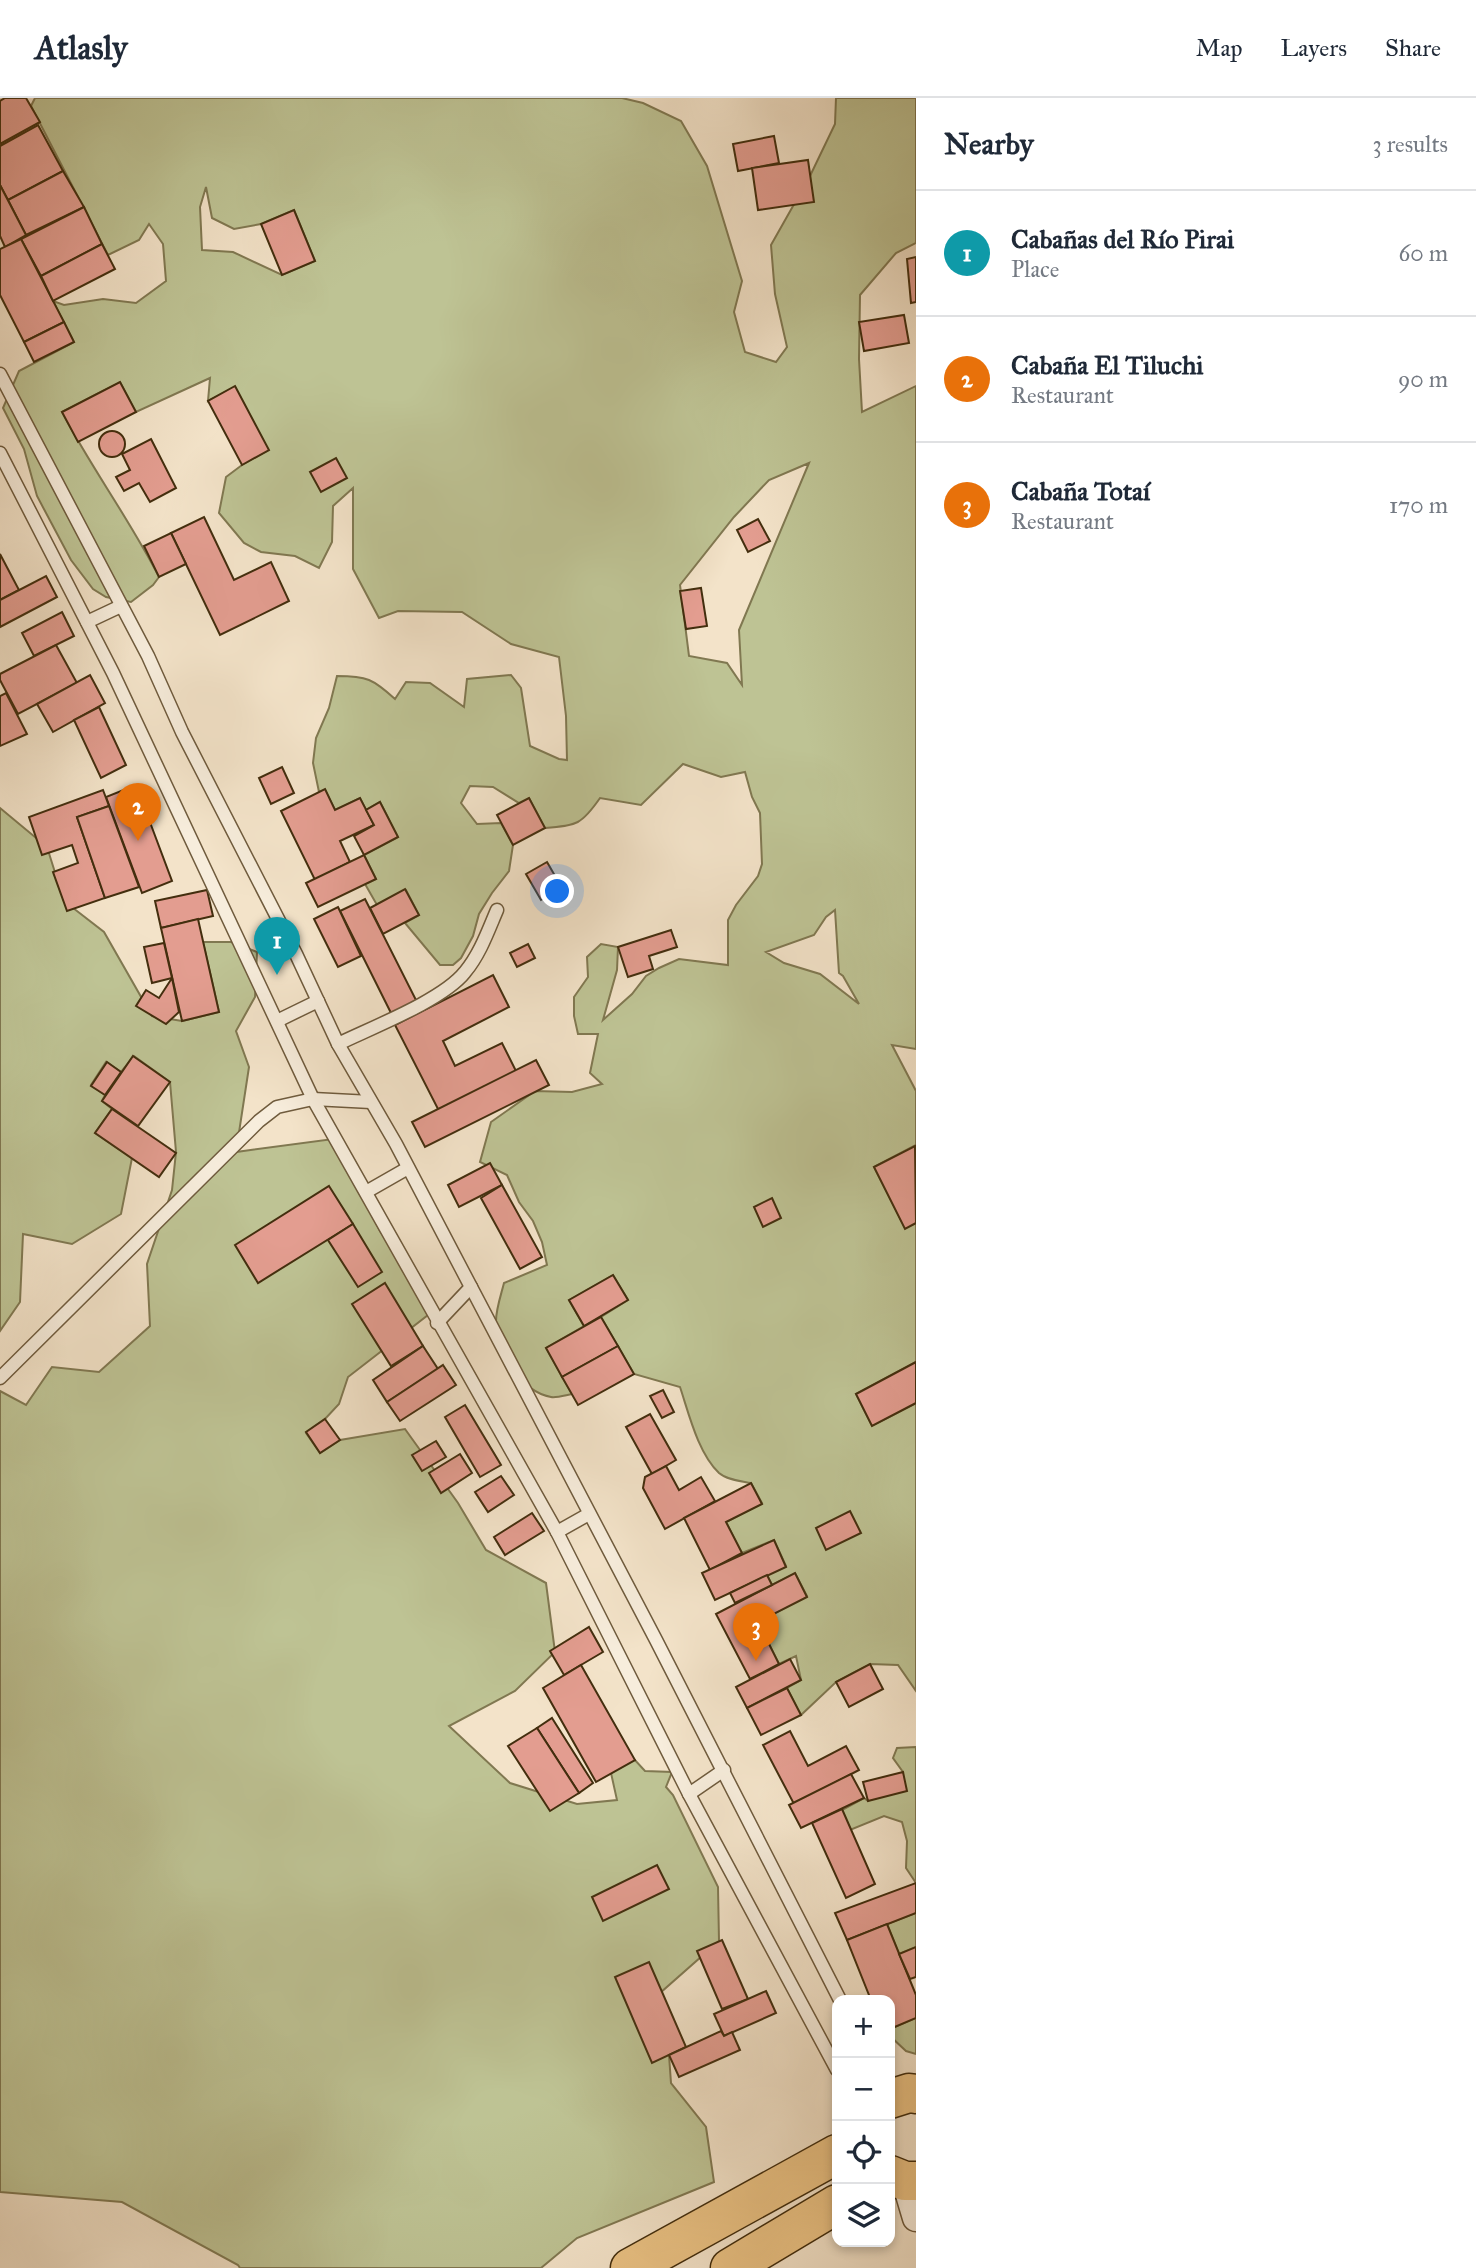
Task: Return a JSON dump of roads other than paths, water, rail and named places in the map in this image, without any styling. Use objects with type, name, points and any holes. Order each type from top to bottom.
[{"type":"main road","points":[[630,2268],[832,2157]]},
{"type":"main road","points":[[730,2268],[832,2207]]},
{"type":"street","points":[[904,2179],[916,2218]]},
{"type":"lane","points":[[0,374],[148,656],[182,732],[338,1044],[471,1287],[724,1770],[837,1995]]},
{"type":"lane","points":[[0,453],[150,751],[313,1099],[557,1532],[689,1794],[832,2061]]},
{"type":"lane","points":[[87,622],[121,606]]},
{"type":"lane","points":[[338,1044],[447,990],[465,973],[480,949],[497,910]]},
{"type":"lane","points":[[277,1021],[318,1001]]},
{"type":"lane","points":[[0,1378],[259,1121],[277,1107],[313,1099],[371,1102]]},
{"type":"lane","points":[[366,1192],[408,1168]]},
{"type":"lane","points":[[437,1323],[471,1287]]},
{"type":"lane","points":[[557,1532],[589,1514]]},
{"type":"lane","points":[[689,1794],[724,1770]]},
{"type":"place","name":"Cabaña El Tiluchi","points":[[138,841]]},
{"type":"place","name":"Cabañas del Río Pirai","points":[[277,975]]},
{"type":"place","name":"Cabaña Totaí","points":[[756,1661]]}]
